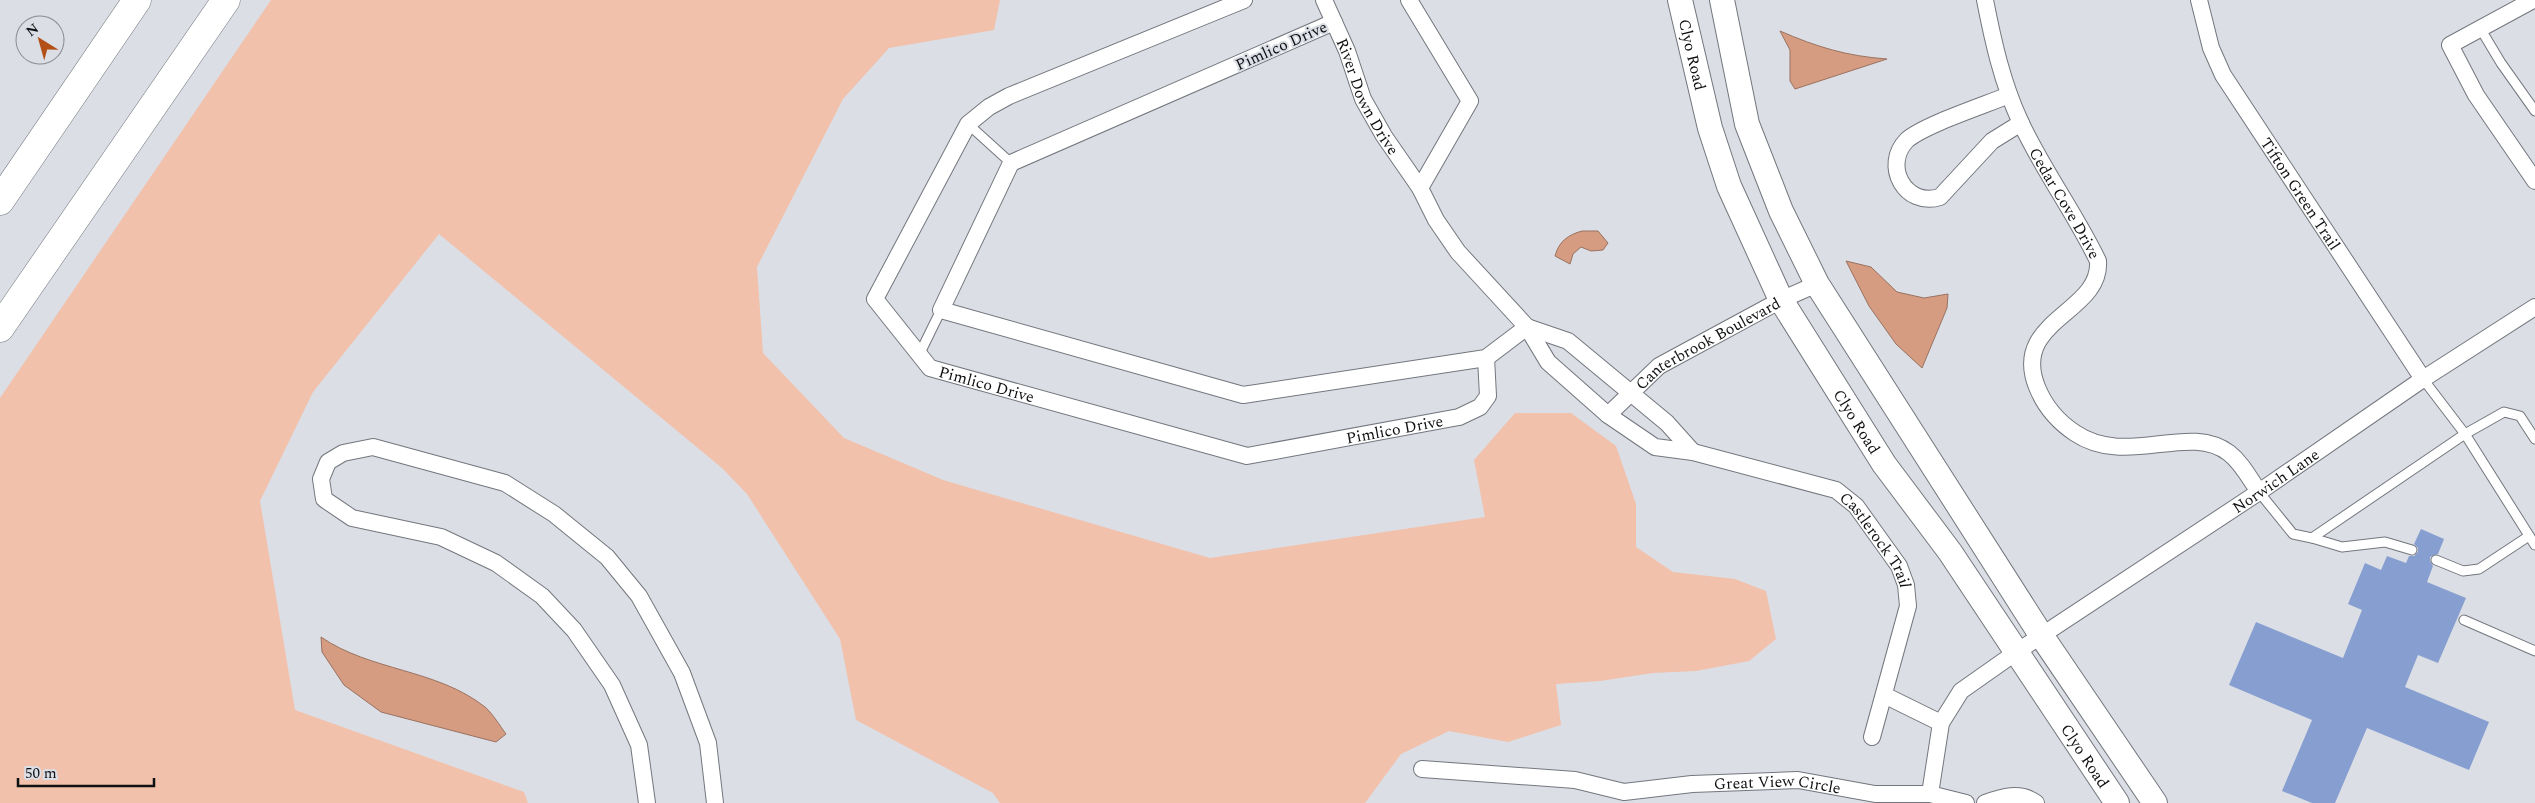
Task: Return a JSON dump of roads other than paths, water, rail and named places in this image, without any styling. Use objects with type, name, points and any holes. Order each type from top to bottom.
[{"type":"highway","points":[[0,201],[137,0]]},
{"type":"highway","points":[[0,328],[226,0]]},
{"type":"street","name":"Pimlico Drive","points":[[1244,0],[1009,96],[989,107],[968,124],[875,299],[930,368],[1247,456],[1459,417],[1480,407],[1488,396],[1486,358]]},
{"type":"street","name":"River Down Drive","points":[[1324,0],[1363,98],[1384,136],[1420,188],[1436,220],[1458,252],[1527,326],[1548,362],[1608,414]]},
{"type":"street","points":[[1409,0],[1470,100],[1420,188]]},
{"type":"street","name":"Clyo Road","points":[[1680,0],[1710,128],[1729,186],[1781,300],[1884,464],[1950,552],[2015,653],[2117,803]]},
{"type":"street","name":"Clyo Road","points":[[1722,0],[1747,124],[1781,211],[1817,284],[2041,635],[2155,803]]},
{"type":"street","name":"Cedar Cove Drive","points":[[1985,0],[1995,50],[2009,96],[2021,123],[2098,261],[2096,281],[2090,290],[2054,320],[2042,333],[2034,351],[2032,370],[2034,380],[2050,411],[2062,424],[2079,435],[2116,448],[2135,448],[2199,441],[2214,445],[2238,462],[2259,492]]},
{"type":"street","name":"Tifton Green Trail","points":[[2199,0],[2211,48],[2223,75],[2424,379]]},
{"type":"street","points":[[2533,0],[2450,45],[2476,95],[2533,175]]},
{"type":"street","name":"Pimlico Drive","points":[[1011,163],[1334,22]]},
{"type":"street","points":[[2009,96],[1913,136],[1900,151],[1897,161],[1901,183],[1909,193],[1921,199],[1931,200],[1940,197],[1986,146],[2021,123]]},
{"type":"street","points":[[1011,163],[941,310],[1243,395],[1486,358],[1527,326]]},
{"type":"street","name":"Canterbrook Boulevard","points":[[1608,414],[1659,366],[1781,300],[1817,284]]},
{"type":"street","name":"Norwich Lane","points":[[2015,653],[2259,492],[2424,379],[2535,307]]},
{"type":"street","name":"River Down Drive","points":[[1527,326],[1568,342],[1630,393]]},
{"type":"street","points":[[1630,393],[1667,423],[1693,452]]},
{"type":"street","name":"Castlerock Trail","points":[[1608,414],[1655,448],[1693,452],[1836,490],[1856,506],[1899,566],[1906,585],[1908,606],[1872,737]]},
{"type":"street","points":[[647,803],[639,745],[612,685],[574,630],[542,596],[496,563],[441,537],[352,518],[324,499],[320,479],[328,462],[343,453],[373,447],[505,483],[554,514],[607,557],[639,596],[682,674],[708,744],[715,803]]},
{"type":"street","points":[[1930,794],[1941,723],[1961,692],[2015,653]]},
{"type":"street","points":[[1884,695],[1941,723]]},
{"type":"street","name":"Great View Circle","points":[[1422,769],[1575,780],[1626,798],[1692,784],[1798,780],[1875,794],[1930,794],[1966,803]]},
{"type":"street","points":[[1984,803],[2006,796],[2027,796],[2036,803]]},
{"type":"lane","points":[[2480,28],[2501,63],[2535,111]]},
{"type":"lane","points":[[968,124],[1011,163]]},
{"type":"lane","points":[[920,355],[941,310]]},
{"type":"lane","points":[[2424,379],[2464,434],[2535,545]]},
{"type":"lane","points":[[2312,538],[2464,434],[2504,412],[2520,416],[2535,439]]},
{"type":"lane","points":[[2259,492],[2293,534],[2342,547],[2385,542],[2412,550]]},
{"type":"lane","points":[[2436,560],[2463,570],[2479,569],[2530,536]]},
{"type":"lane","points":[[2464,620],[2535,651]]}]
